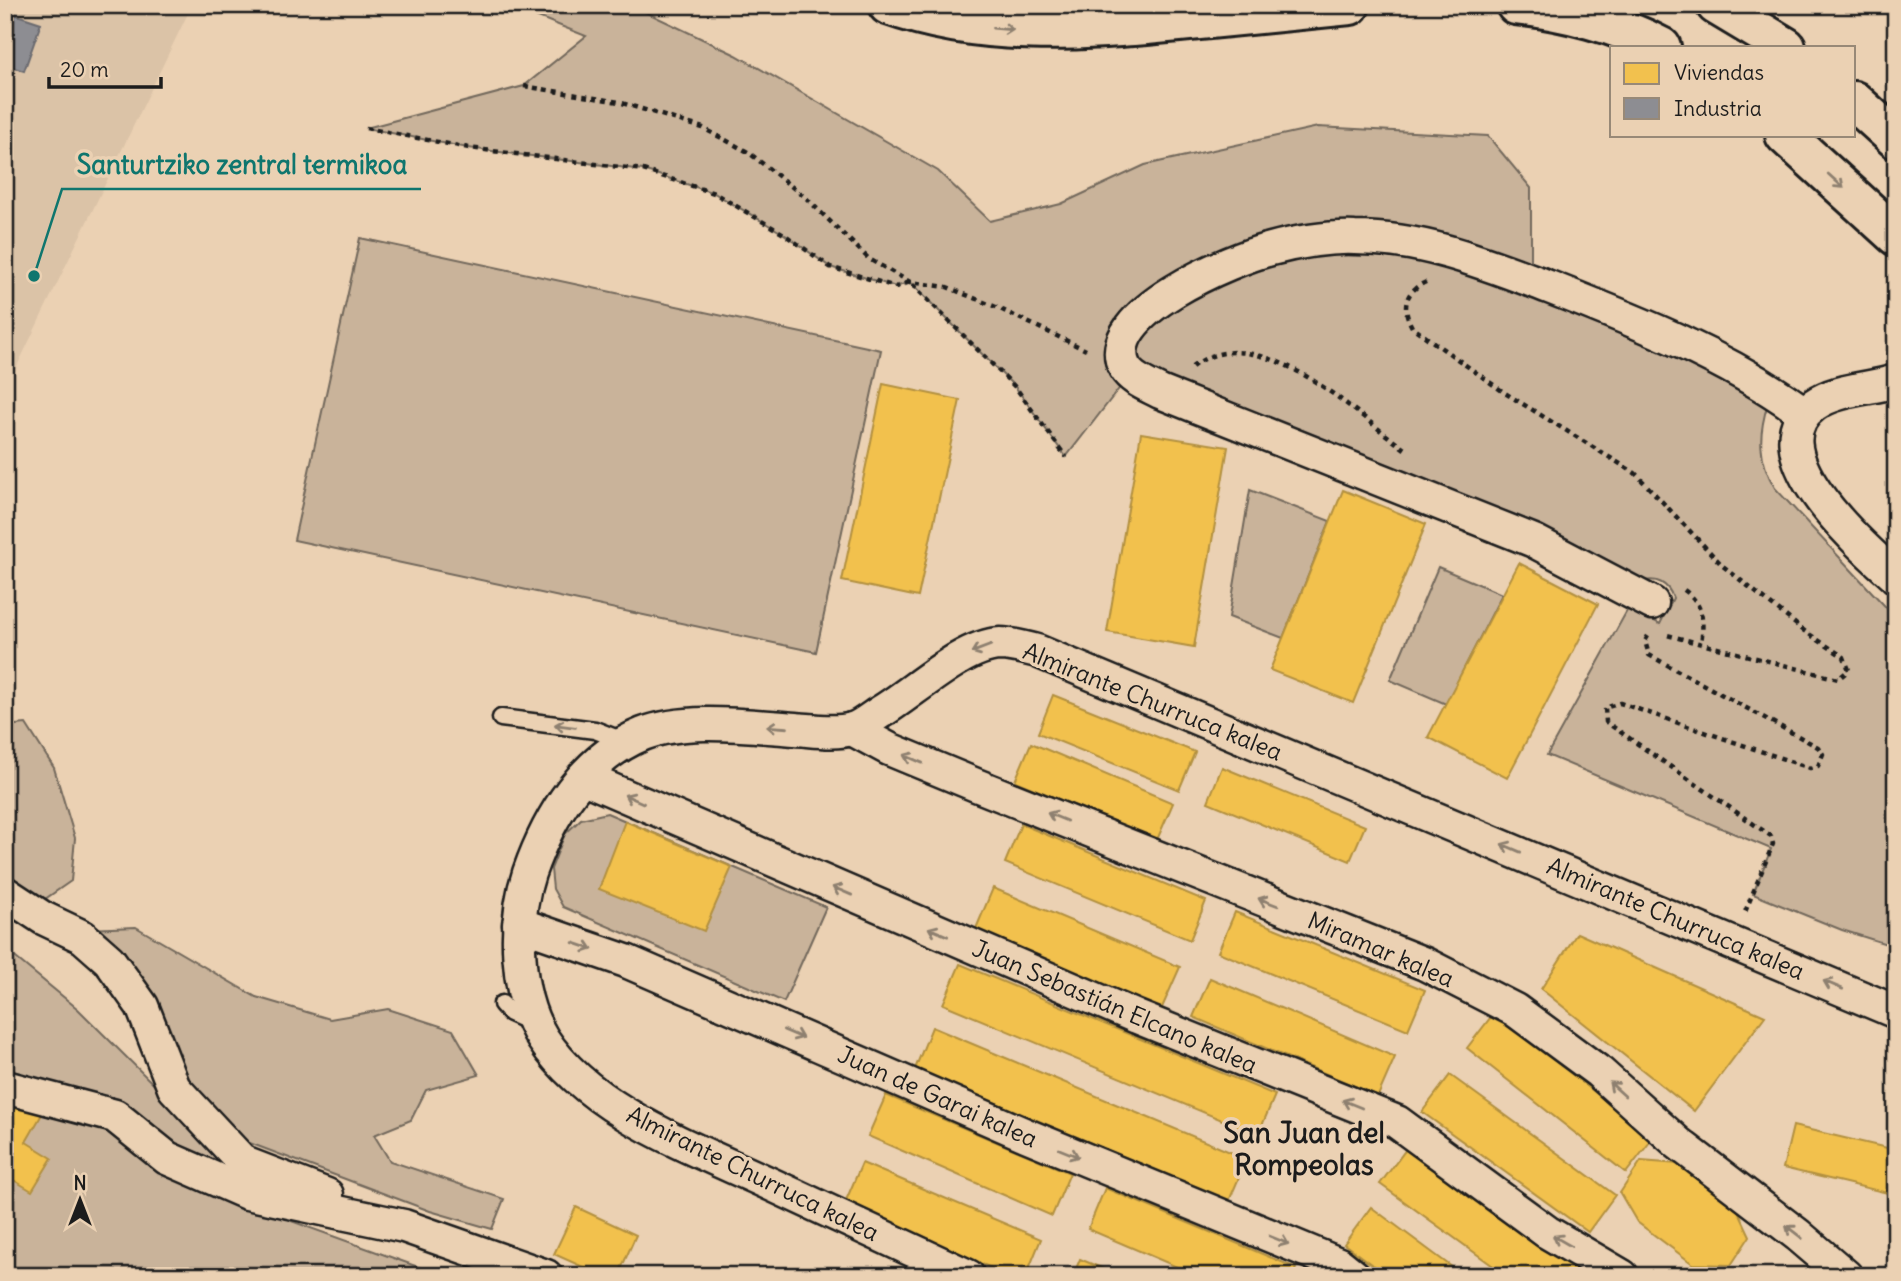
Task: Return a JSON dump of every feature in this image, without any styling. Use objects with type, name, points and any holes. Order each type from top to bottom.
[{"type":"highway","points":[[888,5],[915,15],[971,26],[1079,31],[1350,5]]},
{"type":"highway","points":[[1516,5],[1537,7],[1638,34],[1659,46]]},
{"type":"highway","points":[[1716,5],[1784,46]]},
{"type":"highway","points":[[1856,103],[1896,139]]},
{"type":"highway","points":[[1786,136],[1896,236]]},
{"type":"street","points":[[1652,603],[1534,541],[1160,392],[1136,379],[1125,368],[1122,350],[1125,335],[1147,310],[1186,283],[1271,249],[1354,237],[1407,242],[1460,254],[1660,333],[1768,387],[1804,414]]},
{"type":"street","points":[[1896,381],[1831,397],[1804,414],[1796,429],[1794,447],[1802,471],[1827,507],[1896,577]]},
{"type":"street","name":"Almirante Churruca kalea","points":[[968,1276],[636,1121],[580,1080],[543,1039],[521,981],[519,924],[526,881],[542,835],[566,796],[626,742],[646,733],[714,725],[852,729],[973,652],[997,644],[1037,651],[1896,1012]]},
{"type":"street","name":"Miramar kalea","points":[[852,729],[889,749],[976,785],[1425,964],[1515,1010],[1599,1072],[1678,1143],[1798,1235],[1846,1276]]},
{"type":"street","name":"Juan Sebastián Elcano kalea","points":[[584,778],[1137,1017],[1397,1122],[1547,1232],[1622,1276]]},
{"type":"street","points":[[5,893],[43,918],[83,937],[109,960],[142,1006],[174,1088],[244,1163],[397,1224],[545,1276]]},
{"type":"street","name":"Juan de Garai kalea","points":[[519,924],[626,961],[1026,1135],[1339,1264],[1354,1276]]},
{"type":"street","points":[[5,1087],[115,1116],[167,1158],[247,1193],[397,1224]]},
{"type":"lane","points":[[501,719],[595,730],[626,742]]},
{"type":"lane","points":[[502,1003],[510,1013],[537,1025]]},
{"type":"path","points":[[524,86],[619,102],[703,128],[748,152],[806,198],[869,259],[910,282],[1016,388],[1066,457]]},
{"type":"path","points":[[366,128],[468,148],[643,170],[714,193],[784,234],[831,268],[897,288],[910,282],[947,288],[996,307],[1125,368]]},
{"type":"shaded area","points":[[5,5],[192,5],[5,391]]},
{"type":"shaded area","points":[[508,5],[640,5],[637,8],[736,55],[938,171],[990,221],[1061,204],[1145,165],[1318,127],[1488,136],[1531,188],[1531,265],[1460,239],[1415,228],[1368,224],[1136,302],[1117,322],[1108,341],[1110,361],[1121,386],[1066,457],[1016,388],[910,282],[896,287],[830,267],[784,234],[714,193],[643,170],[468,148],[366,128],[524,86],[586,36]]},
{"type":"shaded area","points":[[360,238],[881,350],[816,652],[294,540]]},
{"type":"shaded area","points":[[1380,253],[1444,263],[1612,326],[1768,403],[1762,426],[1761,447],[1765,467],[1775,488],[1896,618],[1896,947],[1842,930],[1753,894],[1771,849],[1547,755],[1629,607],[1660,624],[1673,598],[1665,585],[1652,580],[1641,582],[1149,370],[1135,354],[1138,338],[1188,299],[1254,268],[1322,254]]},
{"type":"shaded area","points":[[1250,490],[1330,521],[1283,638],[1229,617]]},
{"type":"shaded area","points":[[1438,567],[1502,594],[1446,704],[1390,680]]},
{"type":"shaded area","points":[[26,724],[54,768],[75,838],[71,881],[45,899],[5,874],[5,726]]},
{"type":"shaded area","points":[[607,813],[826,907],[784,1002],[563,907],[553,889],[551,869],[565,834],[581,819]]},
{"type":"shaded area","points":[[136,927],[256,997],[330,1019],[388,1009],[453,1030],[479,1075],[426,1090],[411,1120],[374,1135],[390,1161],[504,1199],[492,1229],[430,1211],[239,1139],[198,1100],[88,929]]},
{"type":"shaded area","points":[[5,949],[78,1009],[291,1221],[443,1276],[5,1276]]},
{"type":"building: Viviendas","points":[[883,384],[960,400],[918,597],[842,581]]},
{"type":"building: Viviendas","points":[[1141,433],[1228,447],[1194,647],[1107,632]]},
{"type":"building: Viviendas","points":[[1343,490],[1426,524],[1353,703],[1270,670]]},
{"type":"building: Viviendas","points":[[1519,563],[1598,604],[1507,778],[1428,737]]},
{"type":"building: Viviendas","points":[[1053,695],[1195,752],[1179,790],[1038,733]]},
{"type":"building: Viviendas","points":[[1031,743],[1173,803],[1157,840],[1015,781]]},
{"type":"building: Viviendas","points":[[1222,767],[1365,826],[1350,861],[1208,802]]},
{"type":"building: Viviendas","points":[[625,821],[732,867],[704,931],[599,889]]},
{"type":"building: Viviendas","points":[[1021,824],[1206,901],[1190,940],[1005,863]]},
{"type":"building: Viviendas","points":[[993,888],[1180,967],[1161,1010],[975,931]]},
{"type":"building: Viviendas","points":[[1235,912],[1425,990],[1408,1030],[1218,952]]},
{"type":"building: Viviendas","points":[[1577,933],[1765,1016],[1694,1111],[1541,989]]},
{"type":"building: Viviendas","points":[[960,964],[1275,1095],[1258,1135],[943,1004]]},
{"type":"building: Viviendas","points":[[1210,978],[1395,1057],[1378,1096],[1193,1017]]},
{"type":"building: Viviendas","points":[[1494,1013],[1653,1138],[1626,1173],[1467,1048]]},
{"type":"building: Viviendas","points":[[932,1027],[1247,1159],[1229,1201],[915,1069]]},
{"type":"building: Viviendas","points":[[1450,1075],[1615,1195],[1588,1232],[1422,1112]]},
{"type":"building: Viviendas","points":[[886,1095],[1070,1173],[1052,1216],[868,1136]]},
{"type":"building: Viviendas","points":[[5,1100],[45,1109],[26,1142],[52,1158],[32,1191],[5,1175]]},
{"type":"building: Viviendas","points":[[1793,1126],[1896,1150],[1896,1195],[1783,1168]]},
{"type":"building: Viviendas","points":[[1407,1148],[1584,1276],[1507,1276],[1380,1184]]},
{"type":"building: Viviendas","points":[[1641,1161],[1679,1164],[1735,1204],[1750,1236],[1731,1265],[1693,1264],[1637,1222],[1620,1193]]},
{"type":"building: Viviendas","points":[[862,1163],[1041,1239],[1026,1276],[1010,1276],[844,1205]]},
{"type":"building: Viviendas","points":[[1105,1188],[1296,1268],[1293,1276],[1198,1276],[1088,1229]]},
{"type":"building: Viviendas","points":[[576,1207],[636,1235],[618,1276],[603,1276],[554,1254]]},
{"type":"building: Viviendas","points":[[1371,1207],[1464,1276],[1387,1276],[1344,1244]]},
{"type":"building: Viviendas","points":[[1080,1259],[1120,1276],[1073,1276]]},
{"type":"building: Industria","points":[[5,11],[41,23],[24,71],[5,65]]},
{"type":"place","name":"Santurtziko zentral termikoa","points":[[34,276]]},
{"type":"district","name":"San Juan del Rompeolas","points":[[1304,1149]]}]
